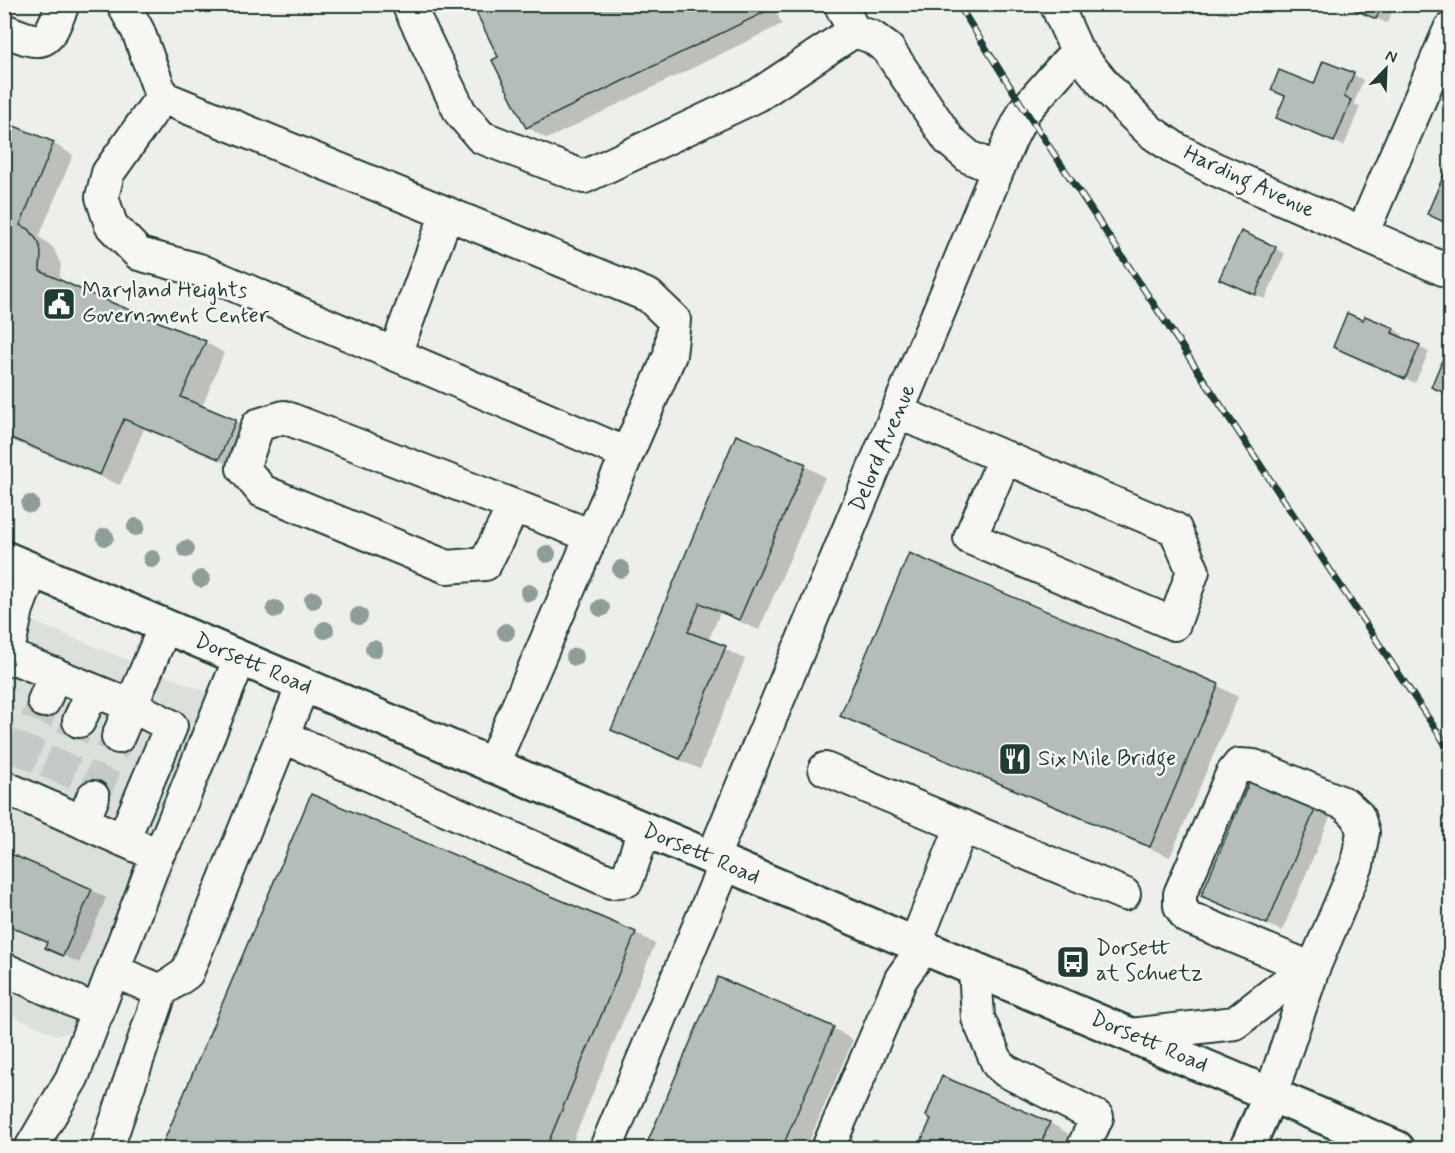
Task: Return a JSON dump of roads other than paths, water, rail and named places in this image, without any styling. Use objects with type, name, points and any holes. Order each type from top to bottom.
[{"type":"main road","name":"Dorsett Road","points":[[18,564],[1397,1149]]},
{"type":"main road","points":[[1247,1149],[1271,1094]]},
{"type":"street","points":[[4,30],[32,41],[43,40],[51,32],[63,4]]},
{"type":"street","points":[[123,4],[138,31],[162,97],[648,296],[674,320],[670,355],[492,766]]},
{"type":"street","points":[[408,4],[460,112],[481,136],[584,177],[758,95],[847,18],[888,49],[949,140],[969,157],[997,169]]},
{"type":"street","name":"Harding Avenue","points":[[1056,4],[1077,51],[1127,110],[1151,132],[1176,149],[1215,169],[1450,272]]},
{"type":"street","points":[[1362,234],[1450,29]]},
{"type":"street","name":"Delord Avenue","points":[[606,1149],[718,862],[997,169],[1025,110],[1077,51]]},
{"type":"street","points":[[162,97],[108,173],[102,197],[111,225],[139,254],[199,270],[627,454]]},
{"type":"street","points":[[395,354],[447,213]]},
{"type":"street","points":[[898,412],[1005,457],[1174,529],[1193,571],[1174,624],[970,538],[1005,457]]},
{"type":"street","points":[[514,506],[485,564],[447,567],[262,491],[243,468],[258,425],[284,417],[592,536]]},
{"type":"street","points":[[18,564],[17,609],[5,656],[49,687],[93,690],[132,706],[171,726],[123,840]]},
{"type":"street","points":[[118,737],[165,626]]},
{"type":"street","points":[[31,1149],[72,1078],[157,855],[167,838],[240,658]]},
{"type":"street","points":[[107,1149],[161,991],[187,973],[303,685]]},
{"type":"street","points":[[80,721],[93,690]]},
{"type":"street","points":[[282,736],[611,882],[627,880],[644,830]]},
{"type":"street","points":[[1271,1094],[1313,969],[1357,865],[1363,832],[1358,816],[1345,804],[1254,766],[1239,765],[1232,774],[1180,894],[1180,906],[1187,917],[1313,969]]},
{"type":"street","points":[[825,769],[1124,894]]},
{"type":"street","points":[[10,780],[88,809],[123,840],[157,855]]},
{"type":"street","points":[[828,1149],[901,979],[919,946],[962,826]]},
{"type":"street","points":[[4,969],[98,1012]]},
{"type":"street","points":[[975,969],[978,1018],[999,1064],[1006,1071],[1097,1117],[1083,1149]]},
{"type":"street","points":[[1131,1035],[1235,1023],[1290,980],[1313,969]]},
{"type":"street","points":[[114,971],[161,991]]},
{"type":"tunnel","points":[[18,766],[44,701]]},
{"type":"tunnel","points":[[54,782],[79,721]]},
{"type":"tunnel","points":[[93,797],[118,737]]},
{"type":"railway","points":[[958,4],[1025,110],[1450,751]]},
{"type":"place","name":"Maryland Heights Government Center","points":[[59,304]]},
{"type":"place","name":"Six Mile Bridge","points":[[1015,759]]},
{"type":"place","name":"Dorsett at Schuetz","points":[[1073,962]]}]
